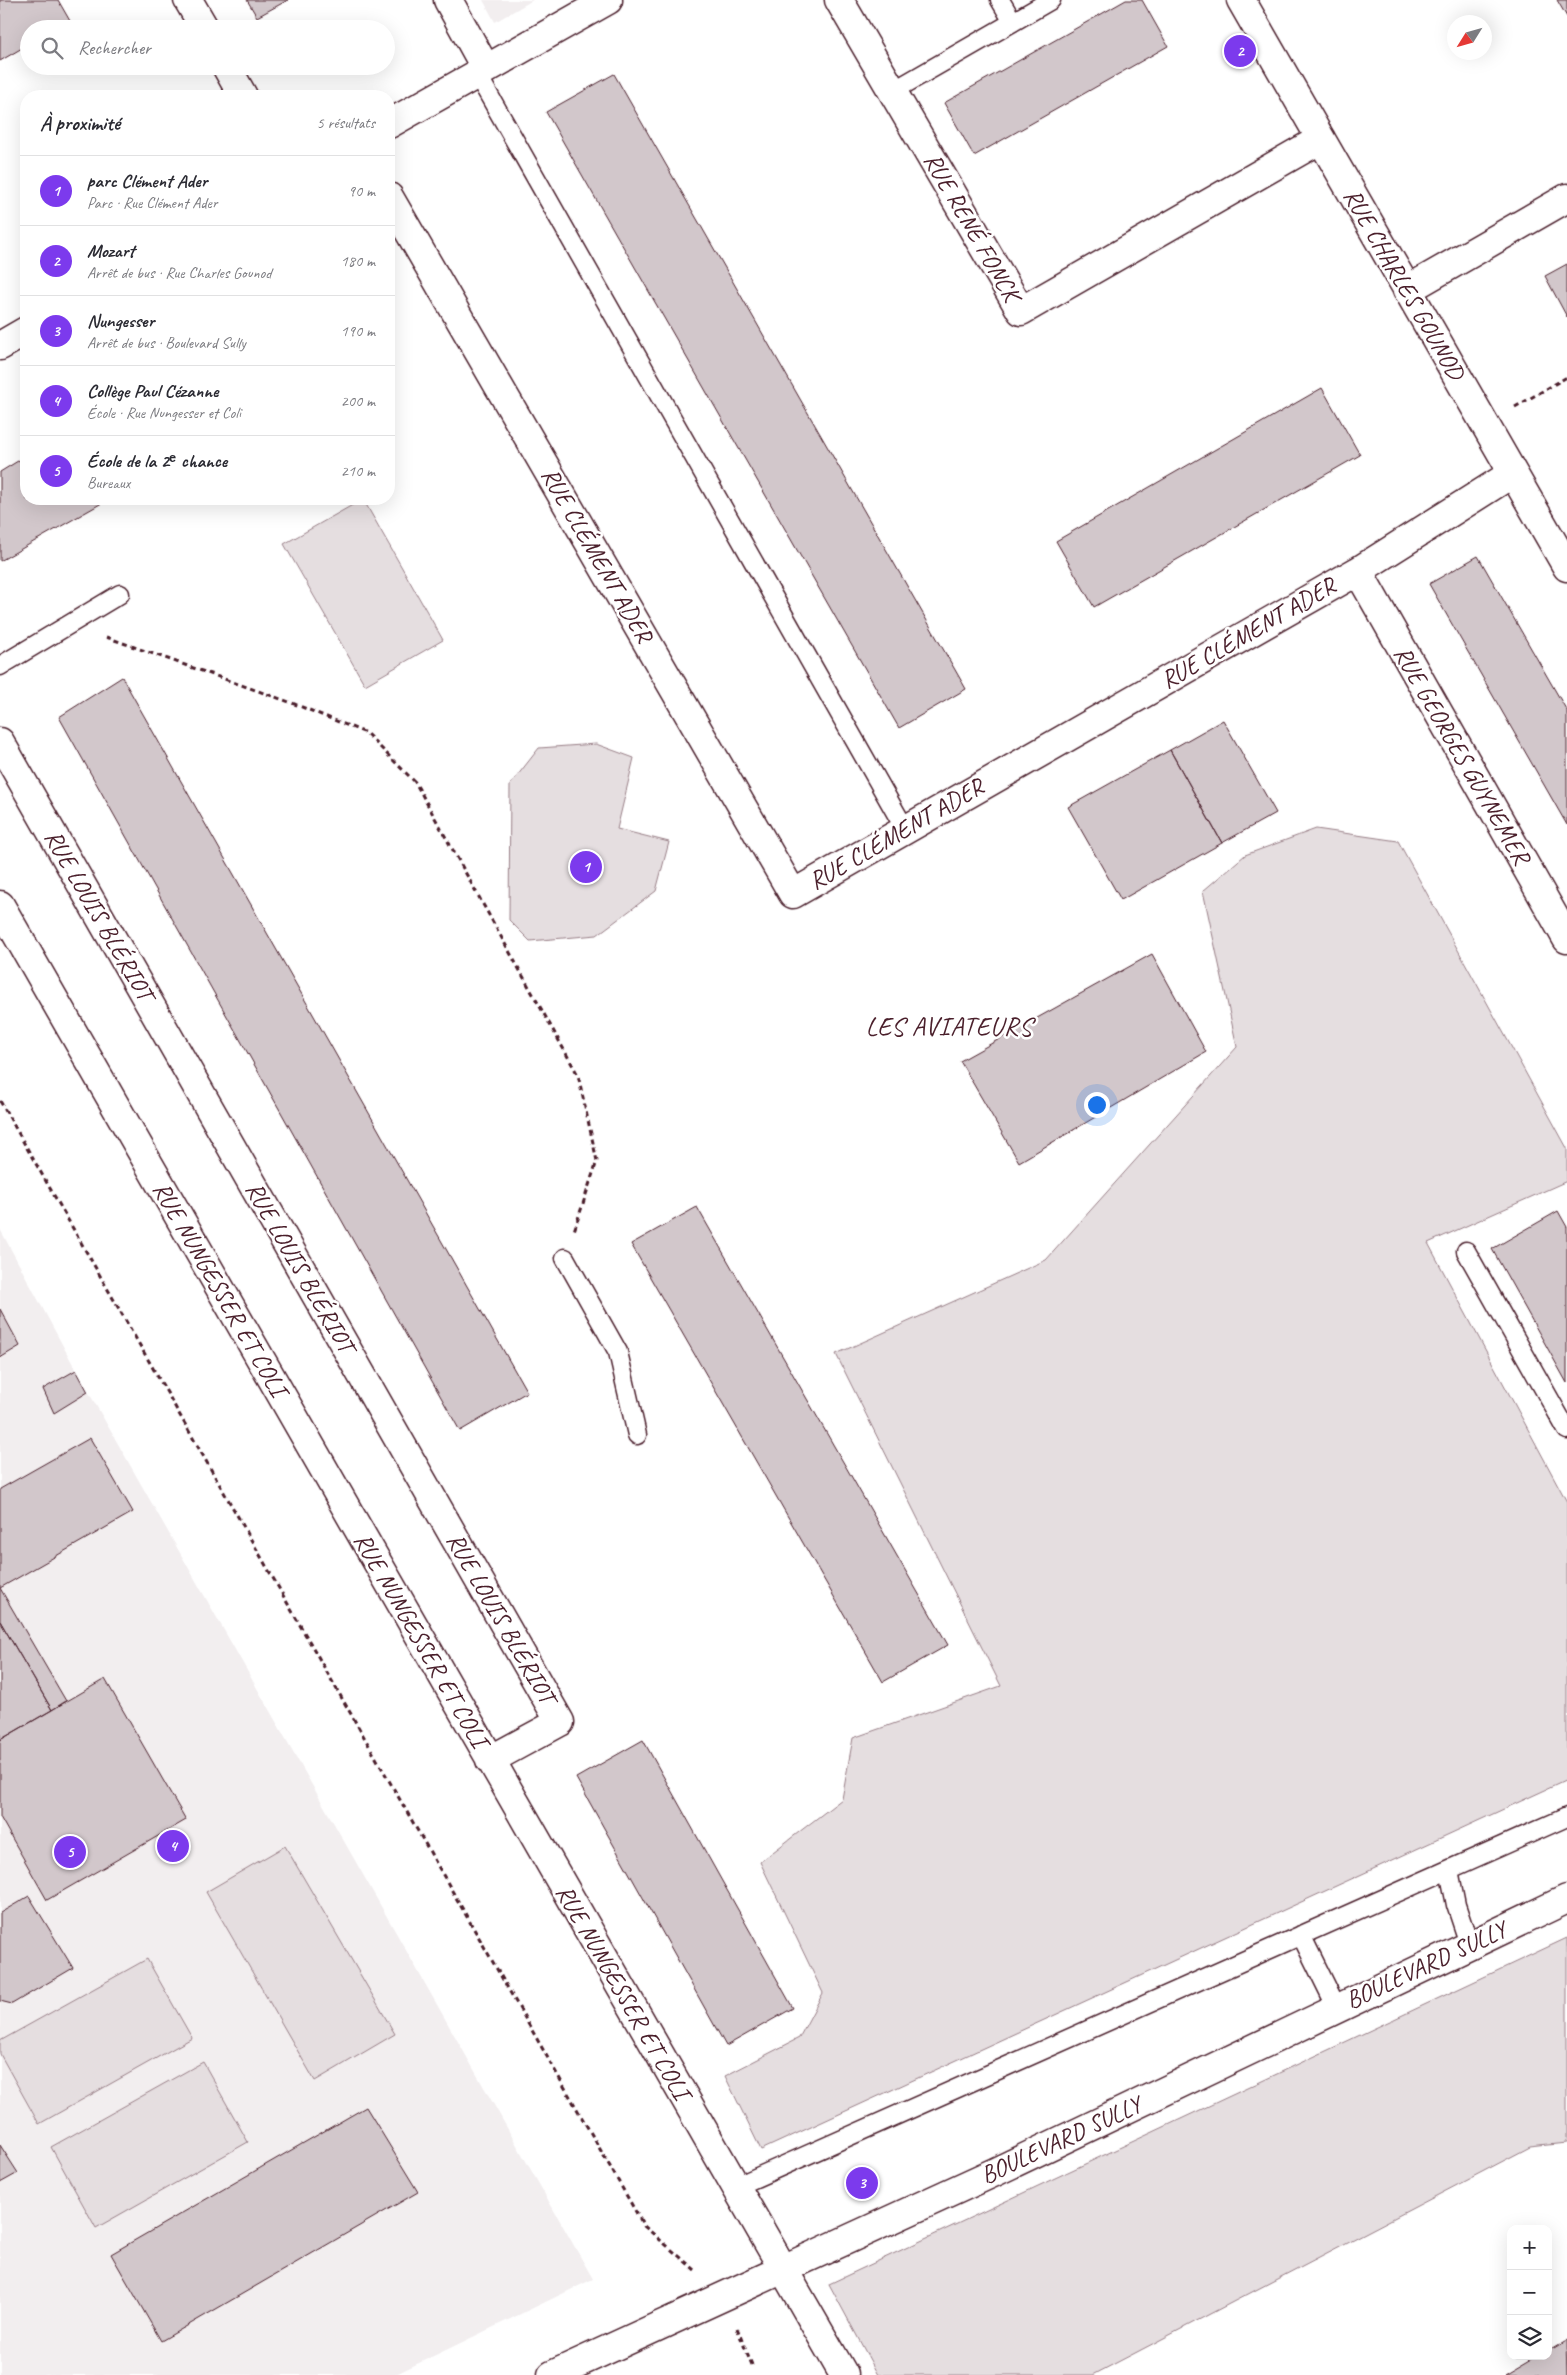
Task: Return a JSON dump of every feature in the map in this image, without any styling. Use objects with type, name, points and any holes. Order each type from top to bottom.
[{"type":"street","points":[[188,0],[200,20]]},
{"type":"street","points":[[448,0],[481,72]]},
{"type":"street","points":[[395,121],[608,0]]},
{"type":"street","name":"RUE RENÉ FONCK","points":[[840,0],[1021,311],[1321,139]]},
{"type":"street","name":"RUE CHARLES GOUNOD","points":[[1241,0],[1567,567]]},
{"type":"street","points":[[231,75],[240,90]]},
{"type":"street","points":[[1407,290],[1567,198]]},
{"type":"street","name":"RUE CLÉMENT ADER","points":[[395,207],[793,894],[1358,571],[1513,473]]},
{"type":"street","points":[[0,346],[20,334]]},
{"type":"street","name":"RUE GEORGES GUYNEMER","points":[[1358,571],[1567,939]]},
{"type":"street","name":"RUE LOUIS BLÉRIOT","points":[[0,742],[560,1722],[490,1760]]},
{"type":"street","name":"RUE NUNGESSER ET COLI","points":[[0,905],[844,2375]]},
{"type":"street","name":"BOULEVARD SULLY","points":[[552,2375],[995,2172],[1469,1944],[1567,1899]]},
{"type":"lane","points":[[1000,0],[1013,22]]},
{"type":"lane","points":[[893,91],[1052,0]]},
{"type":"lane","points":[[481,72],[905,829]]},
{"type":"lane","points":[[0,666],[120,594]]},
{"type":"lane","points":[[1466,1251],[1567,1430]]},
{"type":"lane","points":[[565,1258],[618,1352],[637,1435]]},
{"type":"lane","points":[[735,2187],[1567,1818]]},
{"type":"lane","points":[[1449,1870],[1456,1905],[1469,1944]]},
{"type":"lane","points":[[1301,1935],[1337,2008]]},
{"type":"path","points":[[1485,425],[1567,377]]},
{"type":"path","points":[[70,625],[292,703],[366,733],[415,782],[578,1075],[597,1161],[565,1258]]},
{"type":"path","points":[[0,1101],[644,2226],[724,2295],[752,2366]]},
{"type":"shaded area","points":[[483,0],[533,0],[495,22]]},
{"type":"shaded area","points":[[352,505],[366,505],[443,640],[365,685],[284,544]]},
{"type":"shaded area","points":[[596,744],[634,758],[617,829],[669,842],[656,891],[597,935],[530,941],[509,920],[510,785],[539,748]]},
{"type":"shaded area","points":[[1316,829],[1398,841],[1567,1148],[1567,1181],[1428,1243],[1567,1502],[1567,1780],[761,2150],[725,2076],[799,2038],[823,1993],[760,1862],[842,1799],[853,1738],[1001,1686],[836,1354],[1046,1260],[1237,1047],[1203,891],[1245,855]]},
{"type":"shaded area","points":[[0,1229],[76,1370],[593,2279],[394,2375],[0,2375]]},
{"type":"shaded area","points":[[285,1846],[395,2034],[315,2081],[206,1892]]},
{"type":"shaded area","points":[[1567,1938],[1567,2143],[1530,2147],[1093,2375],[878,2375],[829,2284]]},
{"type":"shaded area","points":[[147,1959],[192,2038],[39,2124],[0,2054],[0,2041]]},
{"type":"shaded area","points":[[203,2062],[248,2142],[96,2228],[51,2147]]},
{"type":"building","points":[[0,0],[58,0],[69,20],[20,20],[20,49],[0,61]]},
{"type":"building","points":[[247,0],[288,0],[257,17]]},
{"type":"building","points":[[1126,0],[1142,0],[1168,46],[974,156],[944,103]]},
{"type":"building","points":[[1557,0],[1567,0],[1567,17]]},
{"type":"building","points":[[614,74],[966,689],[899,728],[546,112]]},
{"type":"building","points":[[1567,264],[1567,317],[1545,276]]},
{"type":"building","points":[[1322,388],[1360,455],[1094,607],[1056,541]]},
{"type":"building","points":[[20,460],[20,505],[98,505],[0,561],[0,472]]},
{"type":"building","points":[[1478,556],[1567,711],[1567,825],[1429,584]]},
{"type":"building","points":[[122,677],[527,1392],[460,1431],[59,717]]},
{"type":"building","points":[[1223,720],[1276,813],[1222,843],[1170,750]]},
{"type":"building","points":[[1170,750],[1222,843],[1121,900],[1068,807]]},
{"type":"building","points":[[1152,954],[1206,1052],[1019,1162],[960,1061]]},
{"type":"building","points":[[697,1207],[948,1645],[883,1682],[631,1244]]},
{"type":"building","points":[[1558,1211],[1567,1227],[1567,1383],[1492,1249]]},
{"type":"building","points":[[0,1309],[20,1346],[0,1358]]},
{"type":"building","points":[[76,1370],[88,1392],[54,1413],[43,1389]]},
{"type":"building","points":[[90,1438],[133,1512],[0,1588],[0,1489]]},
{"type":"building","points":[[0,1588],[66,1701],[52,1710],[0,1621]]},
{"type":"building","points":[[0,1621],[52,1710],[0,1740]]},
{"type":"building","points":[[105,1679],[186,1820],[47,1900],[0,1817],[0,1740]]},
{"type":"building","points":[[643,1740],[793,2008],[726,2046],[576,1778]]},
{"type":"building","points":[[29,1896],[73,1968],[12,2004],[0,2001],[0,1913]]},
{"type":"building","points":[[366,2107],[418,2192],[161,2341],[111,2254]]},
{"type":"building","points":[[0,2145],[18,2173],[0,2183]]},
{"type":"building","points":[[1566,2339],[1567,2375],[1505,2375],[1530,2360],[1552,2360],[1552,2348]]},
{"type":"place","name":"Mozart","points":[[1240,51]]},
{"type":"place","name":"parc Clément Ader","points":[[586,867]]},
{"type":"place","name":"Collège Paul Cézanne","points":[[173,1846]]},
{"type":"place","name":"École de la 2ᵉ chance","points":[[70,1852]]},
{"type":"place","name":"Nungesser","points":[[862,2183]]},
{"type":"district","name":"LES AVIATEURS","points":[[949,1026]]}]
